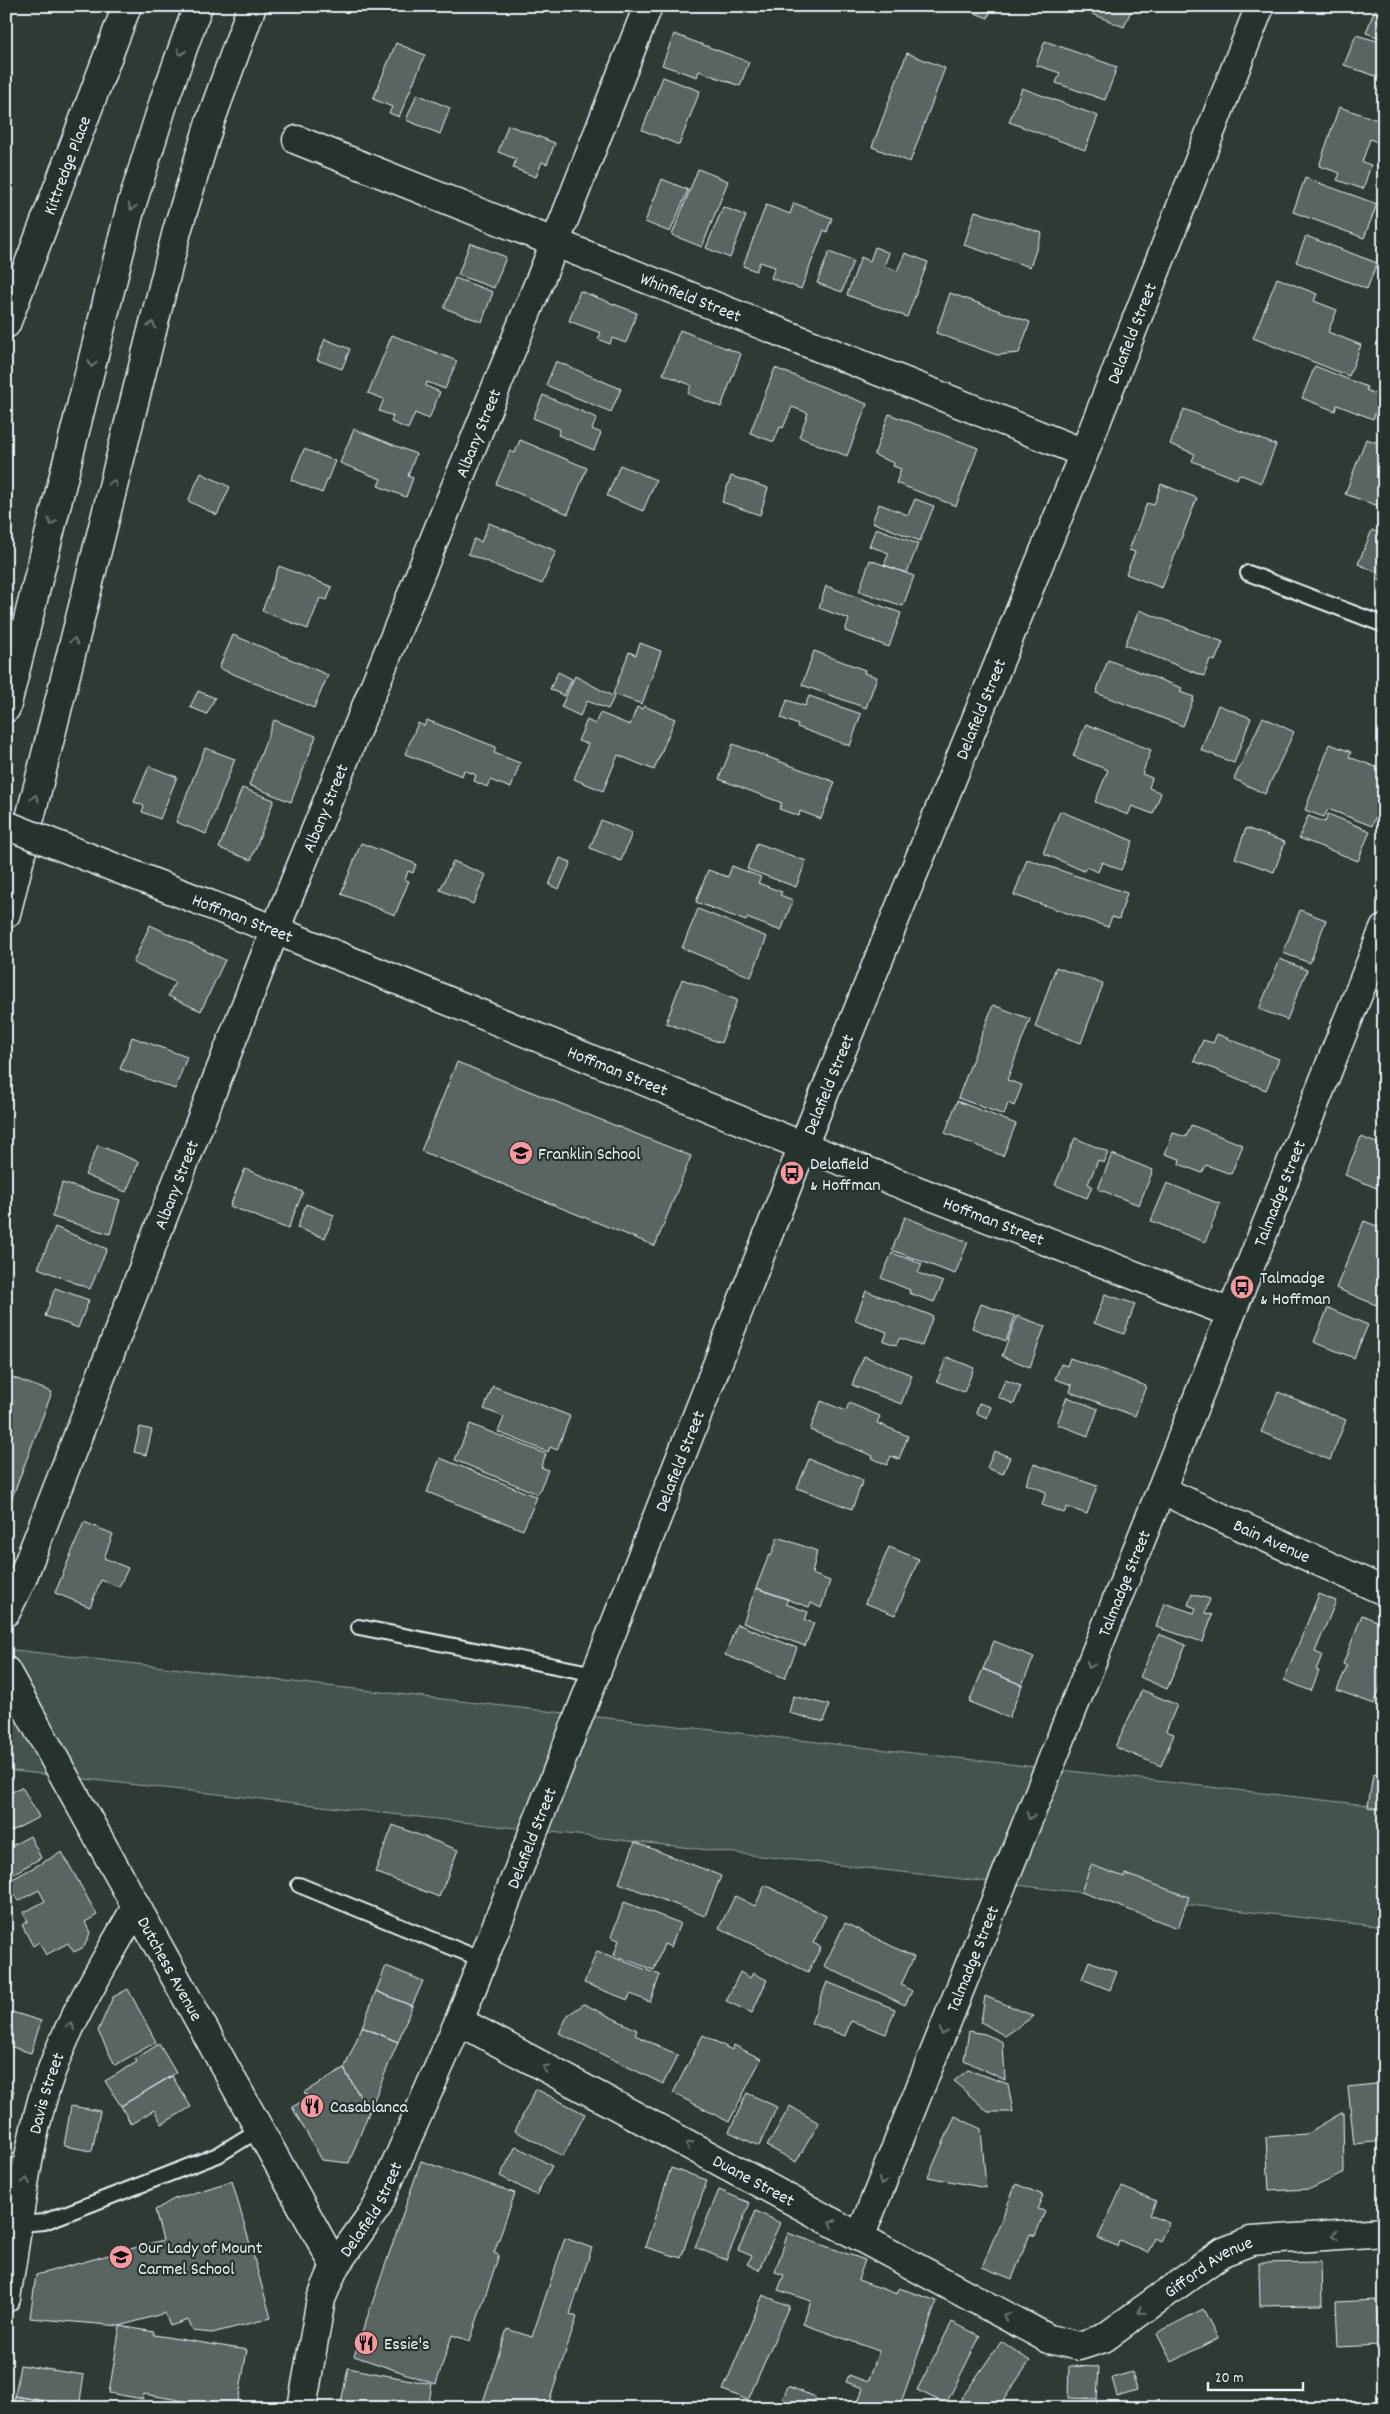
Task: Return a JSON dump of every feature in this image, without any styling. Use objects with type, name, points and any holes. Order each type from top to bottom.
[{"type":"main road","name":"Kittredge Place","points":[[6,324],[127,6]]},
{"type":"main road","points":[[6,708],[130,210],[165,98],[198,6]]},
{"type":"main road","points":[[6,914],[174,241],[210,122],[252,6]]},
{"type":"main road","name":"Albany Street","points":[[6,1612],[22,1579],[275,930],[556,243],[648,6]]},
{"type":"main road","name":"Delafield Street","points":[[302,2408],[321,2299],[335,2266],[376,2207],[459,2022],[803,1146],[1084,453],[1260,6]]},
{"type":"main road","name":"Whinfield Street","points":[[297,140],[1084,453]]},
{"type":"main road","name":"Hoffman Street","points":[[6,825],[275,930],[803,1146],[1231,1313]]},
{"type":"main road","name":"Talmadge Street","points":[[860,2237],[1161,1490],[1384,929]]},
{"type":"main road","name":"Bain Avenue","points":[[1161,1490],[1384,1590]]},
{"type":"main road","name":"Dutchess Avenue","points":[[6,1671],[335,2266]]},
{"type":"main road","name":"Davis Street","points":[[6,2298],[32,2143],[53,2067],[75,2018],[136,1906]]},
{"type":"main road","name":"Duane Street","points":[[459,2022],[1049,2339]]},
{"type":"main road","name":"Gifford Avenue","points":[[1049,2339],[1079,2346],[1104,2338],[1223,2252],[1252,2241],[1384,2232]]},
{"type":"lane","points":[[1248,573],[1384,625]]},
{"type":"lane","points":[[359,1627],[595,1674]]},
{"type":"lane","points":[[300,1885],[483,1960]]},
{"type":"lane","points":[[19,2224],[44,2222],[218,2156],[260,2130]]},
{"type":"shaded area","points":[[6,1649],[1384,1807],[1384,1927],[6,1770]]},
{"type":"building","points":[[957,6],[992,6],[988,18]]},
{"type":"building","points":[[1073,6],[1133,6],[1124,27]]},
{"type":"building","points":[[1376,6],[1384,9],[1384,39],[1366,33]]},
{"type":"building","points":[[674,34],[749,62],[740,86],[699,71],[697,77],[662,65]]},
{"type":"building","points":[[1356,35],[1384,43],[1384,79],[1344,65]]},
{"type":"building","points":[[1045,41],[1117,67],[1105,100],[1056,83],[1060,73],[1036,65]]},
{"type":"building","points":[[396,43],[425,55],[399,117],[389,113],[392,107],[373,99]]},
{"type":"building","points":[[907,53],[945,68],[910,162],[872,147]]},
{"type":"building","points":[[663,77],[700,91],[679,145],[642,130]]},
{"type":"building","points":[[1022,88],[1098,116],[1085,150],[1009,122]]},
{"type":"building","points":[[417,94],[450,108],[440,134],[406,120]]},
{"type":"building","points":[[1339,107],[1384,122],[1377,142],[1370,139],[1362,162],[1371,165],[1363,189],[1337,180],[1340,173],[1319,166]]},
{"type":"building","points":[[508,125],[555,143],[547,164],[542,162],[536,177],[513,168],[516,159],[498,152]]},
{"type":"building","points":[[698,169],[728,181],[702,247],[672,235]]},
{"type":"building","points":[[1305,178],[1377,204],[1364,238],[1293,212]]},
{"type":"building","points":[[662,179],[688,190],[670,232],[645,222]]},
{"type":"building","points":[[794,203],[832,218],[827,232],[824,230],[801,289],[771,278],[775,267],[760,262],[756,271],[743,266],[766,205],[790,214]]},
{"type":"building","points":[[723,207],[746,216],[730,258],[706,248]]},
{"type":"building","points":[[975,211],[1042,233],[1030,267],[964,245]]},
{"type":"building","points":[[1306,236],[1377,263],[1367,289],[1296,262]]},
{"type":"building","points":[[470,243],[506,257],[494,288],[458,275]]},
{"type":"building","points":[[875,247],[889,253],[884,266],[897,271],[905,253],[928,262],[907,317],[847,295],[861,257],[870,261]]},
{"type":"building","points":[[829,252],[853,261],[842,292],[817,283]]},
{"type":"building","points":[[455,278],[493,292],[482,322],[444,308]]},
{"type":"building","points":[[1277,278],[1317,294],[1314,301],[1337,310],[1328,332],[1361,345],[1349,376],[1253,338]]},
{"type":"building","points":[[580,291],[637,313],[626,343],[612,338],[610,344],[598,339],[601,333],[569,321]]},
{"type":"building","points":[[950,293],[1030,322],[1019,353],[997,355],[936,333]]},
{"type":"building","points":[[680,330],[741,354],[721,407],[688,394],[691,385],[663,374]]},
{"type":"building","points":[[392,335],[457,361],[445,389],[427,382],[426,386],[440,392],[429,419],[415,413],[408,429],[391,422],[393,416],[379,411],[384,399],[368,393]]},
{"type":"building","points":[[325,339],[350,349],[342,369],[317,360]]},
{"type":"building","points":[[556,361],[621,389],[611,412],[546,385]]},
{"type":"building","points":[[1315,366],[1367,387],[1366,390],[1382,397],[1373,419],[1337,405],[1335,411],[1302,398]]},
{"type":"building","points":[[775,368],[867,404],[847,456],[799,437],[808,413],[792,407],[783,428],[780,427],[774,442],[750,433]]},
{"type":"building","points":[[543,395],[597,418],[592,429],[601,433],[594,450],[558,435],[560,429],[533,418]]},
{"type":"building","points":[[1184,409],[1276,445],[1261,483],[1239,474],[1237,479],[1192,461],[1195,454],[1170,444]]},
{"type":"building","points":[[889,414],[978,448],[956,506],[896,483],[901,469],[893,466],[894,463],[874,455]]},
{"type":"building","points":[[354,429],[416,454],[408,476],[413,478],[406,497],[378,486],[381,479],[340,463]]},
{"type":"building","points":[[1366,439],[1384,445],[1384,508],[1345,494]]},
{"type":"building","points":[[520,440],[587,468],[568,514],[496,484],[510,451],[515,453]]},
{"type":"building","points":[[304,449],[335,461],[322,493],[291,480]]},
{"type":"building","points":[[620,465],[656,480],[643,511],[607,496]]},
{"type":"building","points":[[201,473],[230,487],[217,515],[188,501]]},
{"type":"building","points":[[731,476],[768,488],[760,515],[722,502]]},
{"type":"building","points":[[1161,484],[1197,498],[1162,588],[1126,574],[1135,552],[1129,550],[1147,503],[1154,505]]},
{"type":"building","points":[[915,499],[934,506],[920,541],[872,522],[879,504],[908,515]]},
{"type":"building","points":[[489,523],[556,551],[542,584],[468,554],[474,539],[481,542]]},
{"type":"building","points":[[876,528],[918,544],[907,573],[884,565],[889,553],[869,546]]},
{"type":"building","points":[[1372,530],[1384,535],[1384,582],[1376,579],[1379,573],[1358,564]]},
{"type":"building","points":[[870,560],[914,576],[903,606],[859,591]]},
{"type":"building","points":[[279,566],[332,587],[327,600],[320,598],[308,629],[262,611]]},
{"type":"building","points":[[826,586],[901,613],[889,647],[845,631],[849,619],[819,608]]},
{"type":"building","points":[[1139,610],[1223,642],[1215,661],[1210,659],[1204,676],[1125,645]]},
{"type":"building","points":[[233,635],[328,675],[314,708],[219,668]]},
{"type":"building","points":[[640,643],[661,651],[642,704],[613,694],[629,652],[636,655]]},
{"type":"building","points":[[814,651],[865,670],[864,673],[877,677],[866,708],[802,685]]},
{"type":"building","points":[[1108,660],[1182,688],[1180,692],[1194,697],[1183,726],[1096,693]]},
{"type":"building","points":[[558,672],[572,679],[564,696],[550,689]]},
{"type":"building","points":[[575,676],[614,697],[608,709],[587,701],[580,716],[561,707]]},
{"type":"building","points":[[198,691],[215,698],[207,714],[190,707]]},
{"type":"building","points":[[809,696],[861,714],[850,746],[797,727],[798,725],[781,718],[787,700],[805,706]]},
{"type":"building","points":[[1218,705],[1251,718],[1234,763],[1201,750]]},
{"type":"building","points":[[644,706],[675,719],[654,770],[618,755],[603,791],[574,779],[588,744],[578,741],[587,720],[595,724],[600,713],[630,725],[637,707],[642,709]]},
{"type":"building","points":[[1263,717],[1294,732],[1265,794],[1234,779]]},
{"type":"building","points":[[274,720],[316,736],[291,802],[249,785]]},
{"type":"building","points":[[427,720],[496,747],[494,753],[520,763],[511,788],[490,780],[487,787],[474,781],[476,775],[464,770],[462,776],[405,754],[418,723],[424,726]]},
{"type":"building","points":[[1086,724],[1151,750],[1142,774],[1152,778],[1149,788],[1161,793],[1153,814],[1132,806],[1128,815],[1095,802],[1108,770],[1073,756]]},
{"type":"building","points":[[733,744],[835,782],[821,819],[800,811],[799,816],[779,809],[782,803],[719,779]]},
{"type":"building","points":[[1330,744],[1351,752],[1349,757],[1384,770],[1384,794],[1372,826],[1328,809],[1324,817],[1305,810]]},
{"type":"building","points":[[205,748],[235,759],[206,834],[176,822]]},
{"type":"building","points":[[149,766],[177,777],[160,819],[142,812],[144,806],[134,802]]},
{"type":"building","points":[[242,788],[274,800],[251,860],[219,848]]},
{"type":"building","points":[[1060,811],[1133,841],[1121,870],[1102,862],[1098,872],[1086,867],[1084,871],[1043,853]]},
{"type":"building","points":[[1328,814],[1370,831],[1358,861],[1299,838],[1308,816],[1325,822]]},
{"type":"building","points":[[601,820],[632,833],[621,861],[590,848]]},
{"type":"building","points":[[1246,828],[1285,842],[1274,872],[1235,858]]},
{"type":"building","points":[[361,843],[416,864],[413,873],[408,871],[405,880],[409,881],[395,915],[341,894]]},
{"type":"building","points":[[757,843],[806,861],[796,887],[747,869]]},
{"type":"building","points":[[560,858],[571,862],[559,889],[549,885]]},
{"type":"building","points":[[1027,859],[1127,893],[1119,919],[1112,917],[1108,927],[1014,895]]},
{"type":"building","points":[[453,861],[486,875],[473,904],[440,890]]},
{"type":"building","points":[[732,866],[761,877],[758,883],[782,892],[780,895],[793,900],[781,931],[747,918],[746,921],[696,902],[708,870],[728,877]]},
{"type":"building","points":[[698,909],[767,937],[751,977],[682,948]]},
{"type":"building","points":[[1300,910],[1326,920],[1310,963],[1283,953]]},
{"type":"building","points":[[150,925],[225,960],[201,1011],[168,996],[175,982],[133,963]]},
{"type":"building","points":[[1280,959],[1307,970],[1287,1020],[1259,1009]]},
{"type":"building","points":[[1056,967],[1103,984],[1081,1043],[1035,1027]]},
{"type":"building","points":[[682,979],[737,1000],[721,1043],[666,1023]]},
{"type":"building","points":[[993,1005],[1030,1019],[1007,1080],[1022,1085],[1014,1106],[1008,1103],[1004,1115],[958,1098]]},
{"type":"building","points":[[1217,1034],[1279,1059],[1266,1090],[1194,1061],[1203,1040],[1213,1043]]},
{"type":"building","points":[[132,1037],[187,1057],[175,1089],[120,1069]]},
{"type":"building","points":[[457,1062],[691,1156],[655,1246],[421,1151]]},
{"type":"building","points":[[957,1101],[1016,1124],[1003,1156],[945,1133]]},
{"type":"building","points":[[1191,1125],[1243,1145],[1231,1174],[1206,1165],[1202,1173],[1179,1164],[1180,1159],[1165,1154],[1173,1133],[1186,1137]]},
{"type":"building","points":[[1361,1137],[1384,1146],[1384,1191],[1345,1175]]},
{"type":"building","points":[[1075,1138],[1108,1152],[1104,1163],[1098,1160],[1088,1184],[1092,1186],[1087,1198],[1055,1185]]},
{"type":"building","points":[[98,1145],[139,1162],[126,1192],[85,1175]]},
{"type":"building","points":[[1112,1154],[1153,1170],[1139,1205],[1098,1189]]},
{"type":"building","points":[[245,1169],[303,1192],[288,1229],[230,1206]]},
{"type":"building","points":[[62,1183],[120,1200],[110,1234],[52,1217]]},
{"type":"building","points":[[1167,1183],[1220,1204],[1205,1242],[1151,1221]]},
{"type":"building","points":[[306,1204],[334,1215],[325,1238],[297,1228]]},
{"type":"building","points":[[905,1217],[968,1242],[955,1274],[892,1250]]},
{"type":"building","points":[[1364,1221],[1384,1229],[1384,1287],[1376,1305],[1336,1288]]},
{"type":"building","points":[[55,1227],[107,1249],[90,1289],[38,1268]]},
{"type":"building","points":[[892,1253],[922,1264],[918,1273],[943,1282],[934,1302],[909,1293],[910,1290],[881,1278]]},
{"type":"building","points":[[55,1288],[89,1300],[78,1328],[45,1316]]},
{"type":"building","points":[[866,1291],[933,1316],[922,1346],[900,1338],[896,1345],[884,1341],[887,1332],[855,1320]]},
{"type":"building","points":[[1105,1294],[1135,1304],[1124,1334],[1094,1323]]},
{"type":"building","points":[[981,1304],[1015,1316],[1006,1341],[972,1328]]},
{"type":"building","points":[[1328,1308],[1368,1325],[1354,1358],[1314,1342]]},
{"type":"building","points":[[1017,1316],[1045,1326],[1030,1367],[1002,1356]]},
{"type":"building","points":[[864,1356],[912,1375],[901,1404],[852,1385]]},
{"type":"building","points":[[947,1357],[974,1368],[964,1392],[937,1381]]},
{"type":"building","points":[[1070,1358],[1146,1386],[1135,1416],[1070,1392],[1072,1385],[1055,1379],[1061,1364],[1067,1366]]},
{"type":"building","points":[[6,1375],[52,1392],[6,1514]]},
{"type":"building","points":[[1005,1380],[1021,1386],[1014,1404],[998,1397]]},
{"type":"building","points":[[493,1386],[570,1416],[557,1450],[550,1447],[548,1452],[498,1432],[504,1417],[484,1409]]},
{"type":"building","points":[[1278,1392],[1346,1420],[1330,1460],[1261,1432]]},
{"type":"building","points":[[1067,1397],[1098,1409],[1088,1436],[1057,1424]]},
{"type":"building","points":[[821,1401],[846,1411],[849,1403],[880,1416],[877,1423],[908,1436],[899,1459],[891,1456],[887,1465],[872,1458],[873,1456],[810,1430]]},
{"type":"building","points":[[979,1403],[991,1407],[987,1418],[976,1413]]},
{"type":"building","points":[[470,1424],[546,1454],[541,1467],[548,1470],[538,1494],[455,1460]]},
{"type":"building","points":[[140,1427],[152,1430],[146,1455],[134,1452]]},
{"type":"building","points":[[994,1451],[1010,1457],[1003,1474],[987,1468]]},
{"type":"building","points":[[440,1458],[537,1497],[523,1530],[427,1492]]},
{"type":"building","points":[[809,1459],[863,1480],[852,1509],[797,1488]]},
{"type":"building","points":[[1034,1464],[1097,1486],[1087,1514],[1067,1507],[1064,1513],[1042,1505],[1046,1492],[1026,1484]]},
{"type":"building","points":[[84,1522],[113,1534],[104,1558],[128,1568],[119,1587],[101,1580],[90,1607],[55,1593]]},
{"type":"building","points":[[778,1537],[817,1551],[812,1574],[830,1581],[821,1608],[811,1603],[809,1607],[756,1588]]},
{"type":"building","points":[[889,1547],[919,1559],[895,1615],[865,1603]]},
{"type":"building","points":[[756,1588],[788,1599],[786,1604],[808,1612],[805,1620],[814,1623],[805,1646],[743,1623]]},
{"type":"building","points":[[1192,1594],[1210,1599],[1205,1613],[1212,1615],[1203,1642],[1156,1627],[1164,1603],[1194,1613],[1196,1608],[1188,1605]]},
{"type":"building","points":[[1319,1594],[1336,1601],[1315,1652],[1322,1655],[1316,1670],[1319,1671],[1311,1691],[1284,1680]]},
{"type":"building","points":[[1362,1615],[1384,1624],[1382,1676],[1384,1678],[1374,1704],[1337,1690],[1347,1666],[1343,1664]]},
{"type":"building","points":[[737,1624],[797,1648],[785,1678],[725,1655]]},
{"type":"building","points":[[1159,1634],[1186,1645],[1167,1689],[1140,1677]]},
{"type":"building","points":[[994,1641],[1034,1657],[1022,1685],[983,1669]]},
{"type":"building","points":[[983,1669],[1022,1685],[1009,1718],[969,1702]]},
{"type":"building","points":[[1142,1690],[1177,1705],[1166,1731],[1174,1734],[1161,1766],[1115,1747]]},
{"type":"building","points":[[793,1696],[829,1705],[824,1722],[789,1713]]},
{"type":"building","points":[[1373,1774],[1384,1776],[1384,1810],[1368,1807]]},
{"type":"building","points":[[22,1787],[39,1817],[6,1834],[6,1795]]},
{"type":"building","points":[[393,1825],[458,1850],[439,1897],[375,1872]]},
{"type":"building","points":[[30,1836],[41,1858],[7,1877],[6,1849]]},
{"type":"building","points":[[635,1842],[721,1876],[705,1916],[619,1883]]},
{"type":"building","points":[[62,1852],[97,1915],[85,1922],[90,1933],[84,1947],[74,1952],[68,1943],[46,1955],[39,1942],[33,1946],[22,1925],[28,1921],[23,1913],[45,1901],[39,1890],[18,1901],[7,1882]]},
{"type":"building","points":[[1091,1865],[1124,1877],[1125,1874],[1189,1897],[1178,1928],[1081,1892]]},
{"type":"building","points":[[765,1885],[826,1916],[813,1943],[821,1947],[808,1972],[719,1928],[735,1896],[755,1906]]},
{"type":"building","points":[[624,1902],[680,1923],[671,1947],[664,1944],[654,1970],[614,1955],[619,1940],[611,1937]]},
{"type":"building","points":[[845,1923],[914,1957],[901,1985],[912,1991],[905,2005],[824,1966]]},
{"type":"building","points":[[597,1951],[660,1975],[650,2002],[630,1994],[628,2000],[584,1983]]},
{"type":"building","points":[[1089,1961],[1117,1972],[1110,1990],[1082,1979]]},
{"type":"building","points":[[386,1966],[423,1981],[412,2006],[376,1991]]},
{"type":"building","points":[[740,1972],[750,1978],[753,1973],[767,1980],[752,2013],[726,2001]]},
{"type":"building","points":[[827,1982],[895,2009],[886,2034],[851,2021],[845,2036],[811,2023]]},
{"type":"building","points":[[128,1989],[156,2042],[115,2065],[98,2031],[113,1997]]},
{"type":"building","points":[[376,1991],[412,2006],[398,2042],[362,2027]]},
{"type":"building","points":[[985,1996],[1034,2016],[1005,2036],[981,2022]]},
{"type":"building","points":[[584,2004],[637,2030],[635,2035],[678,2055],[663,2084],[559,2033],[568,2015]]},
{"type":"building","points":[[9,2011],[41,2021],[31,2053],[6,2045],[6,2020]]},
{"type":"building","points":[[362,2027],[398,2042],[369,2112],[344,2069]]},
{"type":"building","points":[[969,2031],[985,2034],[1003,2042],[1005,2080],[964,2060]]},
{"type":"building","points":[[703,2035],[732,2050],[734,2045],[761,2059],[729,2122],[673,2093]]},
{"type":"building","points":[[159,2044],[176,2073],[121,2106],[105,2081],[137,2062],[135,2059]]},
{"type":"building","points":[[344,2069],[369,2112],[349,2163],[322,2160],[292,2107],[309,2098],[304,2092]]},
{"type":"building","points":[[968,2070],[1008,2084],[1013,2112],[988,2112],[954,2081]]},
{"type":"building","points":[[172,2076],[191,2107],[162,2124],[154,2110],[131,2124],[121,2106]]},
{"type":"building","points":[[1384,2083],[1384,2141],[1354,2144],[1348,2087]]},
{"type":"building","points":[[6,2088],[14,2090],[6,2129]]},
{"type":"building","points":[[536,2089],[585,2114],[563,2156],[515,2131]]},
{"type":"building","points":[[747,2093],[777,2107],[759,2146],[729,2132]]},
{"type":"building","points":[[71,2106],[100,2111],[92,2151],[64,2146]]},
{"type":"building","points":[[790,2106],[819,2123],[796,2162],[767,2146]]},
{"type":"building","points":[[1343,2112],[1344,2173],[1310,2189],[1269,2191],[1266,2137],[1306,2134]]},
{"type":"building","points":[[955,2116],[981,2129],[986,2188],[928,2177]]},
{"type":"building","points":[[516,2146],[552,2166],[536,2195],[500,2176]]},
{"type":"building","points":[[421,2161],[515,2193],[494,2253],[499,2255],[470,2341],[452,2335],[436,2384],[354,2356]]},
{"type":"building","points":[[671,2168],[707,2180],[681,2258],[645,2247]]},
{"type":"building","points":[[232,2181],[271,2318],[212,2333],[193,2331],[188,2320],[170,2326],[165,2313],[120,2326],[30,2318],[36,2275],[163,2240],[155,2210],[174,2199]]},
{"type":"building","points":[[1016,2184],[1043,2195],[1037,2209],[1045,2211],[1035,2236],[1030,2234],[1012,2279],[982,2267]]},
{"type":"building","points":[[1122,2187],[1156,2201],[1150,2215],[1169,2223],[1160,2241],[1154,2238],[1148,2253],[1119,2240],[1117,2246],[1098,2238]]},
{"type":"building","points":[[719,2190],[750,2203],[726,2260],[695,2247]]},
{"type":"building","points":[[756,2211],[780,2223],[759,2270],[747,2264],[752,2256],[738,2250]]},
{"type":"building","points":[[788,2233],[865,2260],[858,2280],[897,2294],[899,2288],[937,2301],[899,2408],[873,2408],[858,2402],[863,2388],[846,2382],[849,2375],[868,2382],[879,2351],[803,2324],[811,2301],[778,2290],[784,2275],[775,2272]]},
{"type":"building","points":[[565,2238],[592,2248],[570,2314],[577,2317],[547,2408],[481,2408],[507,2329],[532,2337]]},
{"type":"building","points":[[1321,2262],[1322,2305],[1260,2306],[1259,2263]]},
{"type":"building","points":[[763,2295],[789,2306],[748,2400],[723,2390]]},
{"type":"building","points":[[1376,2300],[1379,2345],[1338,2347],[1336,2302]]},
{"type":"building","points":[[1203,2309],[1218,2338],[1172,2362],[1157,2333]]},
{"type":"building","points":[[952,2322],[980,2336],[946,2404],[917,2390]]},
{"type":"building","points":[[120,2326],[154,2332],[154,2335],[247,2350],[237,2408],[225,2408],[144,2394],[143,2399],[109,2393]]},
{"type":"building","points":[[1001,2341],[1030,2361],[998,2408],[955,2408]]},
{"type":"building","points":[[20,2365],[84,2375],[79,2407],[15,2396]]},
{"type":"building","points":[[1069,2366],[1099,2367],[1097,2399],[1068,2398]]},
{"type":"building","points":[[348,2368],[432,2384],[428,2408],[340,2408]]},
{"type":"building","points":[[1132,2372],[1137,2390],[1117,2396],[1112,2378]]},
{"type":"building","points":[[788,2386],[815,2397],[811,2408],[779,2408]]},
{"type":"building","points":[[15,2396],[69,2405],[69,2408],[13,2408]]},
{"type":"place","name":"Franklin School","points":[[521,1153]]},
{"type":"place","name":"Delafield & Hoffman","points":[[792,1173]]},
{"type":"place","name":"Talmadge & Hoffman","points":[[1242,1287]]},
{"type":"place","name":"Casablanca","points":[[312,2106]]},
{"type":"place","name":"Our Lady of Mount Carmel School","points":[[121,2257]]},
{"type":"place","name":"Essie's","points":[[366,2343]]}]
